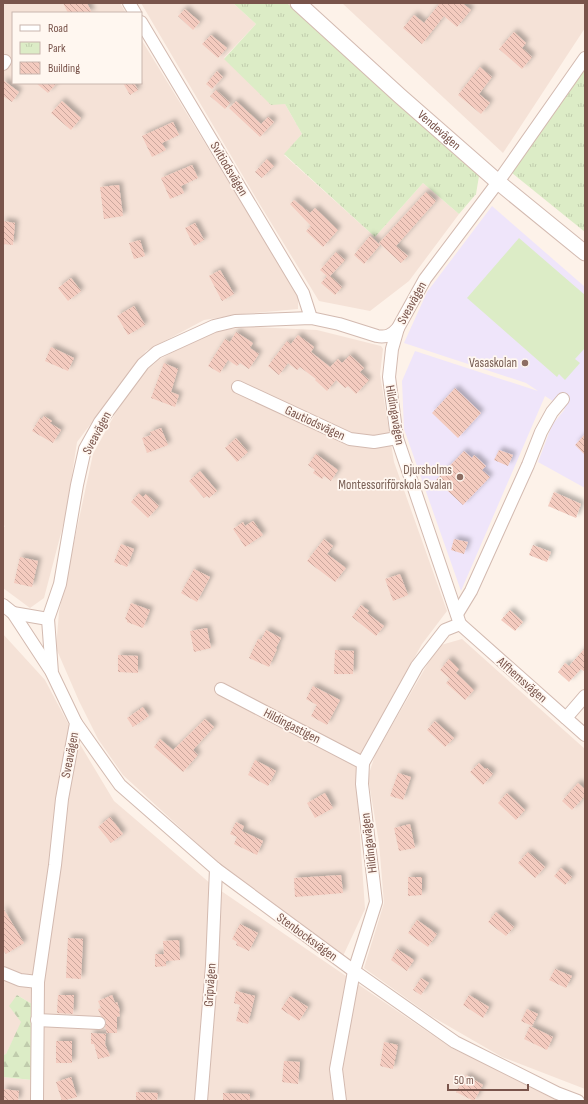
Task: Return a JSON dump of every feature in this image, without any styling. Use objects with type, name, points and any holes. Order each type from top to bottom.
[{"type":"street","points":[[130,3],[134,12]]},
{"type":"street","name":"Vendevägen","points":[[298,3],[400,96],[498,182],[585,253]]},
{"type":"street","name":"Svitiodsvägen","points":[[142,24],[303,293],[311,318]]},
{"type":"street","name":"Sveavägen","points":[[37,1101],[38,982],[55,865],[62,799],[76,723],[52,673],[48,619],[60,584],[77,484],[85,449],[100,422],[143,364],[157,352],[214,326],[235,321],[311,318],[339,324],[382,337],[392,334],[398,328],[425,278],[498,182],[585,58]]},
{"type":"street","name":"Hildingavägen","points":[[340,1101],[336,1069],[354,971],[376,902],[362,784],[363,763],[417,666],[445,630],[459,619],[397,438],[389,377],[392,349],[398,328]]},
{"type":"street","name":"Gautiodsvägen","points":[[238,387],[350,439],[374,442],[397,438]]},
{"type":"street","points":[[459,619],[528,465],[541,432],[552,412],[563,399]]},
{"type":"street","points":[[3,605],[13,613],[52,673]]},
{"type":"street","points":[[13,613],[48,619]]},
{"type":"street","name":"Alfhemsvägen","points":[[459,619],[585,735]]},
{"type":"street","name":"Hildingastigen","points":[[221,689],[363,763]]},
{"type":"street","points":[[566,718],[585,696]]},
{"type":"street","name":"Stenbocksvägen","points":[[76,723],[120,785],[216,870],[354,971],[455,1042],[557,1093],[578,1101]]},
{"type":"street","name":"Gripvägen","points":[[201,1101],[212,965],[216,870]]},
{"type":"street","points":[[3,973],[20,980],[38,982]]},
{"type":"street","points":[[38,1020],[99,1023]]},
{"type":"shaded area","points":[[3,3],[120,3],[125,12],[12,12],[12,84],[142,84],[142,41],[298,295],[298,309],[243,314],[204,320],[146,351],[77,442],[66,514],[44,598],[30,608],[3,588],[3,528],[5,526],[3,525]]},
{"type":"shaded area","points":[[141,3],[233,3],[256,24],[224,58],[285,104],[302,134],[284,155],[375,237],[423,183],[459,214],[409,281],[370,311],[319,301],[259,203]]},
{"type":"shaded area","points":[[342,3],[585,3],[585,28],[503,153]]},
{"type":"shaded area","points":[[492,206],[585,287],[585,488],[538,462],[552,425],[565,409],[545,396],[461,591],[404,429],[402,381],[415,351],[538,391],[526,383],[404,343],[427,292]]},
{"type":"shaded area","points":[[253,327],[317,330],[381,346],[383,349],[380,374],[394,462],[447,611],[422,644],[363,750],[356,777],[365,909],[343,956],[225,869],[123,775],[98,739],[79,701],[56,648],[59,612],[93,454],[115,414],[142,374],[160,359],[188,344],[220,330]]},
{"type":"shaded area","points":[[3,634],[45,680],[72,731],[114,801],[211,884],[453,1049],[569,1101],[3,1101],[3,1077],[32,1080],[32,1004],[17,995],[22,1022],[6,1054],[3,1055]]},
{"type":"shaded area","points":[[462,639],[585,749],[585,1089],[502,1057],[431,1016],[364,968],[384,903],[379,843],[368,777],[375,755],[431,658],[441,645]]},
{"type":"green space","points":[[233,3],[287,3],[469,166],[479,176],[476,194],[459,214],[423,183],[375,237],[284,154],[302,134],[285,104],[271,105],[224,59],[256,24]]},
{"type":"green space","points":[[585,68],[585,232],[512,173]]},
{"type":"green space","points":[[519,238],[585,295],[585,348],[575,359],[580,363],[565,380],[559,374],[557,377],[467,298]]},
{"type":"green space","points":[[17,995],[32,1004],[32,1080],[3,1077],[3,1055],[6,1054],[21,1022],[9,1006]]},
{"type":"building","points":[[63,3],[87,3],[92,12],[68,12]]},
{"type":"building","points":[[440,3],[462,3],[471,10],[457,27],[444,16],[422,44],[403,28],[414,15],[424,23]]},
{"type":"building","points":[[185,9],[200,22],[193,30],[178,16]]},
{"type":"building","points":[[514,32],[526,43],[522,48],[532,57],[522,69],[499,49]]},
{"type":"building","points":[[211,35],[227,48],[218,58],[202,44]]},
{"type":"building","points":[[480,67],[492,77],[479,94],[490,103],[481,114],[458,95]]},
{"type":"building","points":[[217,71],[223,77],[212,89],[206,84]]},
{"type":"building","points":[[3,80],[19,92],[12,102],[3,96]]},
{"type":"building","points":[[37,84],[56,84],[48,93]]},
{"type":"building","points":[[124,84],[135,84],[138,90],[130,95]]},
{"type":"building","points":[[216,90],[230,103],[225,109],[210,96]]},
{"type":"building","points":[[62,101],[81,118],[71,130],[51,113]]},
{"type":"building","points":[[236,101],[261,124],[268,117],[274,122],[260,137],[229,108]]},
{"type":"building","points":[[173,122],[179,135],[162,143],[166,150],[152,157],[142,136]]},
{"type":"building","points":[[267,159],[274,166],[262,178],[255,172]]},
{"type":"building","points":[[192,165],[198,178],[181,186],[184,193],[170,199],[161,178]]},
{"type":"building","points":[[119,185],[123,216],[104,219],[100,187]]},
{"type":"building","points":[[426,192],[436,201],[396,246],[408,256],[401,263],[379,243]]},
{"type":"building","points":[[294,200],[310,213],[315,208],[338,230],[323,247],[306,231],[311,226],[290,204]]},
{"type":"building","points":[[3,221],[15,223],[13,245],[3,244]]},
{"type":"building","points":[[195,223],[204,240],[194,246],[185,228]]},
{"type":"building","points":[[370,236],[380,245],[364,264],[354,255]]},
{"type":"building","points":[[140,240],[145,256],[134,259],[129,243]]},
{"type":"building","points":[[336,252],[345,260],[330,276],[342,287],[335,295],[321,283],[327,276],[320,270]]},
{"type":"building","points":[[220,270],[234,294],[222,301],[209,276]]},
{"type":"building","points":[[71,278],[81,291],[68,301],[58,288]]},
{"type":"building","points":[[134,306],[145,325],[128,335],[117,316]]},
{"type":"building","points":[[236,332],[253,343],[250,348],[259,354],[249,369],[240,363],[237,366],[228,360],[220,373],[208,366],[225,339],[230,342]]},
{"type":"building","points":[[298,335],[314,347],[311,352],[330,367],[338,359],[342,363],[350,355],[364,368],[360,372],[369,380],[356,394],[348,386],[345,388],[336,380],[327,391],[315,380],[316,379],[300,367],[297,370],[288,363],[279,375],[268,366],[287,341],[291,344]]},
{"type":"building","points":[[51,347],[74,358],[68,371],[45,361]]},
{"type":"building","points":[[164,363],[178,369],[171,392],[179,395],[175,407],[151,398]]},
{"type":"building","points":[[455,388],[481,413],[458,438],[432,413]]},
{"type":"building","points":[[44,416],[52,421],[50,423],[61,430],[53,443],[32,431],[40,418],[42,419]]},
{"type":"building","points":[[161,428],[168,445],[147,453],[142,438],[151,435],[150,432]]},
{"type":"building","points":[[585,434],[585,455],[575,445]]},
{"type":"building","points":[[236,438],[248,452],[237,462],[225,448]]},
{"type":"building","points":[[499,450],[513,455],[508,466],[494,460]]},
{"type":"building","points":[[464,451],[472,458],[474,455],[486,466],[482,470],[490,477],[463,505],[436,480]]},
{"type":"building","points":[[316,454],[338,470],[331,481],[324,476],[322,479],[313,473],[315,470],[308,465]]},
{"type":"building","points":[[200,471],[217,491],[209,498],[207,496],[204,498],[189,481]]},
{"type":"building","points":[[554,492],[581,504],[576,518],[548,506]]},
{"type":"building","points":[[139,493],[143,497],[146,494],[159,506],[148,518],[131,502]]},
{"type":"building","points":[[253,521],[263,535],[245,547],[233,529],[243,522],[245,526]]},
{"type":"building","points":[[324,539],[333,546],[327,554],[346,568],[335,582],[307,561]]},
{"type":"building","points":[[454,539],[468,542],[464,554],[451,550]]},
{"type":"building","points":[[121,544],[134,549],[127,567],[114,562]]},
{"type":"building","points":[[533,545],[551,552],[547,562],[529,555]]},
{"type":"building","points":[[20,557],[38,561],[32,587],[14,583]]},
{"type":"building","points":[[194,569],[210,577],[197,602],[181,593]]},
{"type":"building","points":[[400,574],[408,595],[393,601],[385,579]]},
{"type":"building","points":[[131,603],[150,610],[143,628],[127,622],[125,619]]},
{"type":"building","points":[[361,605],[369,611],[367,613],[384,626],[376,636],[352,617]]},
{"type":"building","points":[[510,610],[523,622],[515,631],[501,620]]},
{"type":"building","points":[[207,628],[211,648],[194,652],[190,631]]},
{"type":"building","points":[[266,630],[281,638],[269,667],[249,658],[258,639],[261,640]]},
{"type":"building","points":[[585,648],[585,672],[581,669],[569,682],[558,672],[565,663],[569,666]]},
{"type":"building","points":[[335,650],[354,651],[353,674],[334,674]]},
{"type":"building","points":[[118,655],[138,656],[138,673],[118,672]]},
{"type":"building","points":[[449,659],[459,669],[456,673],[474,690],[465,700],[446,683],[450,679],[440,670]]},
{"type":"building","points":[[313,686],[340,700],[327,725],[311,716],[317,705],[306,699]]},
{"type":"building","points":[[143,707],[149,716],[133,727],[127,718]]},
{"type":"building","points":[[205,719],[214,727],[193,750],[198,755],[183,772],[154,747],[160,739],[173,750]]},
{"type":"building","points":[[435,721],[454,738],[445,747],[427,730]]},
{"type":"building","points":[[255,760],[276,771],[268,786],[248,775]]},
{"type":"building","points":[[479,763],[493,774],[483,785],[470,772]]},
{"type":"building","points":[[398,773],[411,777],[403,800],[390,796]]},
{"type":"building","points":[[578,783],[585,789],[585,796],[572,810],[562,801]]},
{"type":"building","points":[[325,793],[333,808],[315,818],[307,803]]},
{"type":"building","points":[[507,793],[525,810],[516,820],[498,803]]},
{"type":"building","points":[[110,817],[123,834],[111,843],[98,827]]},
{"type":"building","points":[[236,822],[244,826],[242,831],[263,841],[257,855],[234,844],[237,837],[230,834]]},
{"type":"building","points":[[410,824],[415,848],[399,851],[394,828]]},
{"type":"building","points":[[528,852],[545,867],[535,878],[518,863]]},
{"type":"building","points":[[561,868],[572,877],[565,885],[554,876]]},
{"type":"building","points":[[341,875],[343,893],[295,897],[294,878]]},
{"type":"building","points":[[408,877],[422,877],[422,895],[408,896]]},
{"type":"building","points":[[3,908],[24,943],[6,954],[3,950]]},
{"type":"building","points":[[496,912],[514,927],[506,936],[488,922]]},
{"type":"building","points":[[417,920],[437,934],[428,947],[408,933]]},
{"type":"building","points":[[240,924],[258,933],[249,951],[236,945],[237,942],[232,939]]},
{"type":"building","points":[[68,938],[83,939],[81,979],[66,978]]},
{"type":"building","points":[[179,940],[180,960],[166,961],[166,966],[155,967],[155,954],[164,954],[163,941]]},
{"type":"building","points":[[397,949],[414,960],[407,971],[391,960]]},
{"type":"building","points":[[555,969],[572,976],[566,988],[549,980]]},
{"type":"building","points":[[421,978],[429,983],[421,995],[413,990]]},
{"type":"building","points":[[236,991],[255,996],[248,1024],[236,1021],[240,1005],[234,1003]]},
{"type":"building","points":[[58,995],[74,995],[73,1014],[57,1013]]},
{"type":"building","points":[[112,995],[115,1003],[117,1002],[120,1016],[117,1017],[117,1033],[107,1033],[105,1027],[106,1020],[101,1016],[98,1009],[101,1008],[98,1001]]},
{"type":"building","points":[[469,995],[489,1007],[483,1018],[463,1005]]},
{"type":"building","points":[[290,996],[308,1007],[299,1021],[281,1009]]},
{"type":"building","points":[[527,1009],[538,1014],[532,1026],[521,1021]]},
{"type":"building","points":[[530,1026],[553,1037],[547,1050],[524,1039]]},
{"type":"building","points":[[91,1033],[106,1034],[105,1044],[110,1056],[98,1059],[94,1044],[91,1044]]},
{"type":"building","points":[[56,1041],[72,1041],[72,1063],[56,1063]]},
{"type":"building","points":[[384,1042],[398,1045],[393,1069],[380,1066]]},
{"type":"building","points":[[284,1061],[300,1062],[298,1084],[282,1082]]},
{"type":"building","points":[[466,1075],[483,1085],[474,1101],[456,1092]]},
{"type":"building","points":[[71,1077],[77,1097],[62,1101],[56,1082]]},
{"type":"building","points":[[3,1089],[19,1091],[18,1101],[3,1101]]},
{"type":"building","points":[[136,1092],[158,1093],[157,1101],[136,1101]]},
{"type":"building","points":[[223,1093],[250,1094],[250,1101],[223,1101]]},
{"type":"place","name":"Vasaskolan","points":[[525,363]]},
{"type":"place","name":"Djursholms Montessoriförskola Svalan","points":[[460,477]]}]
